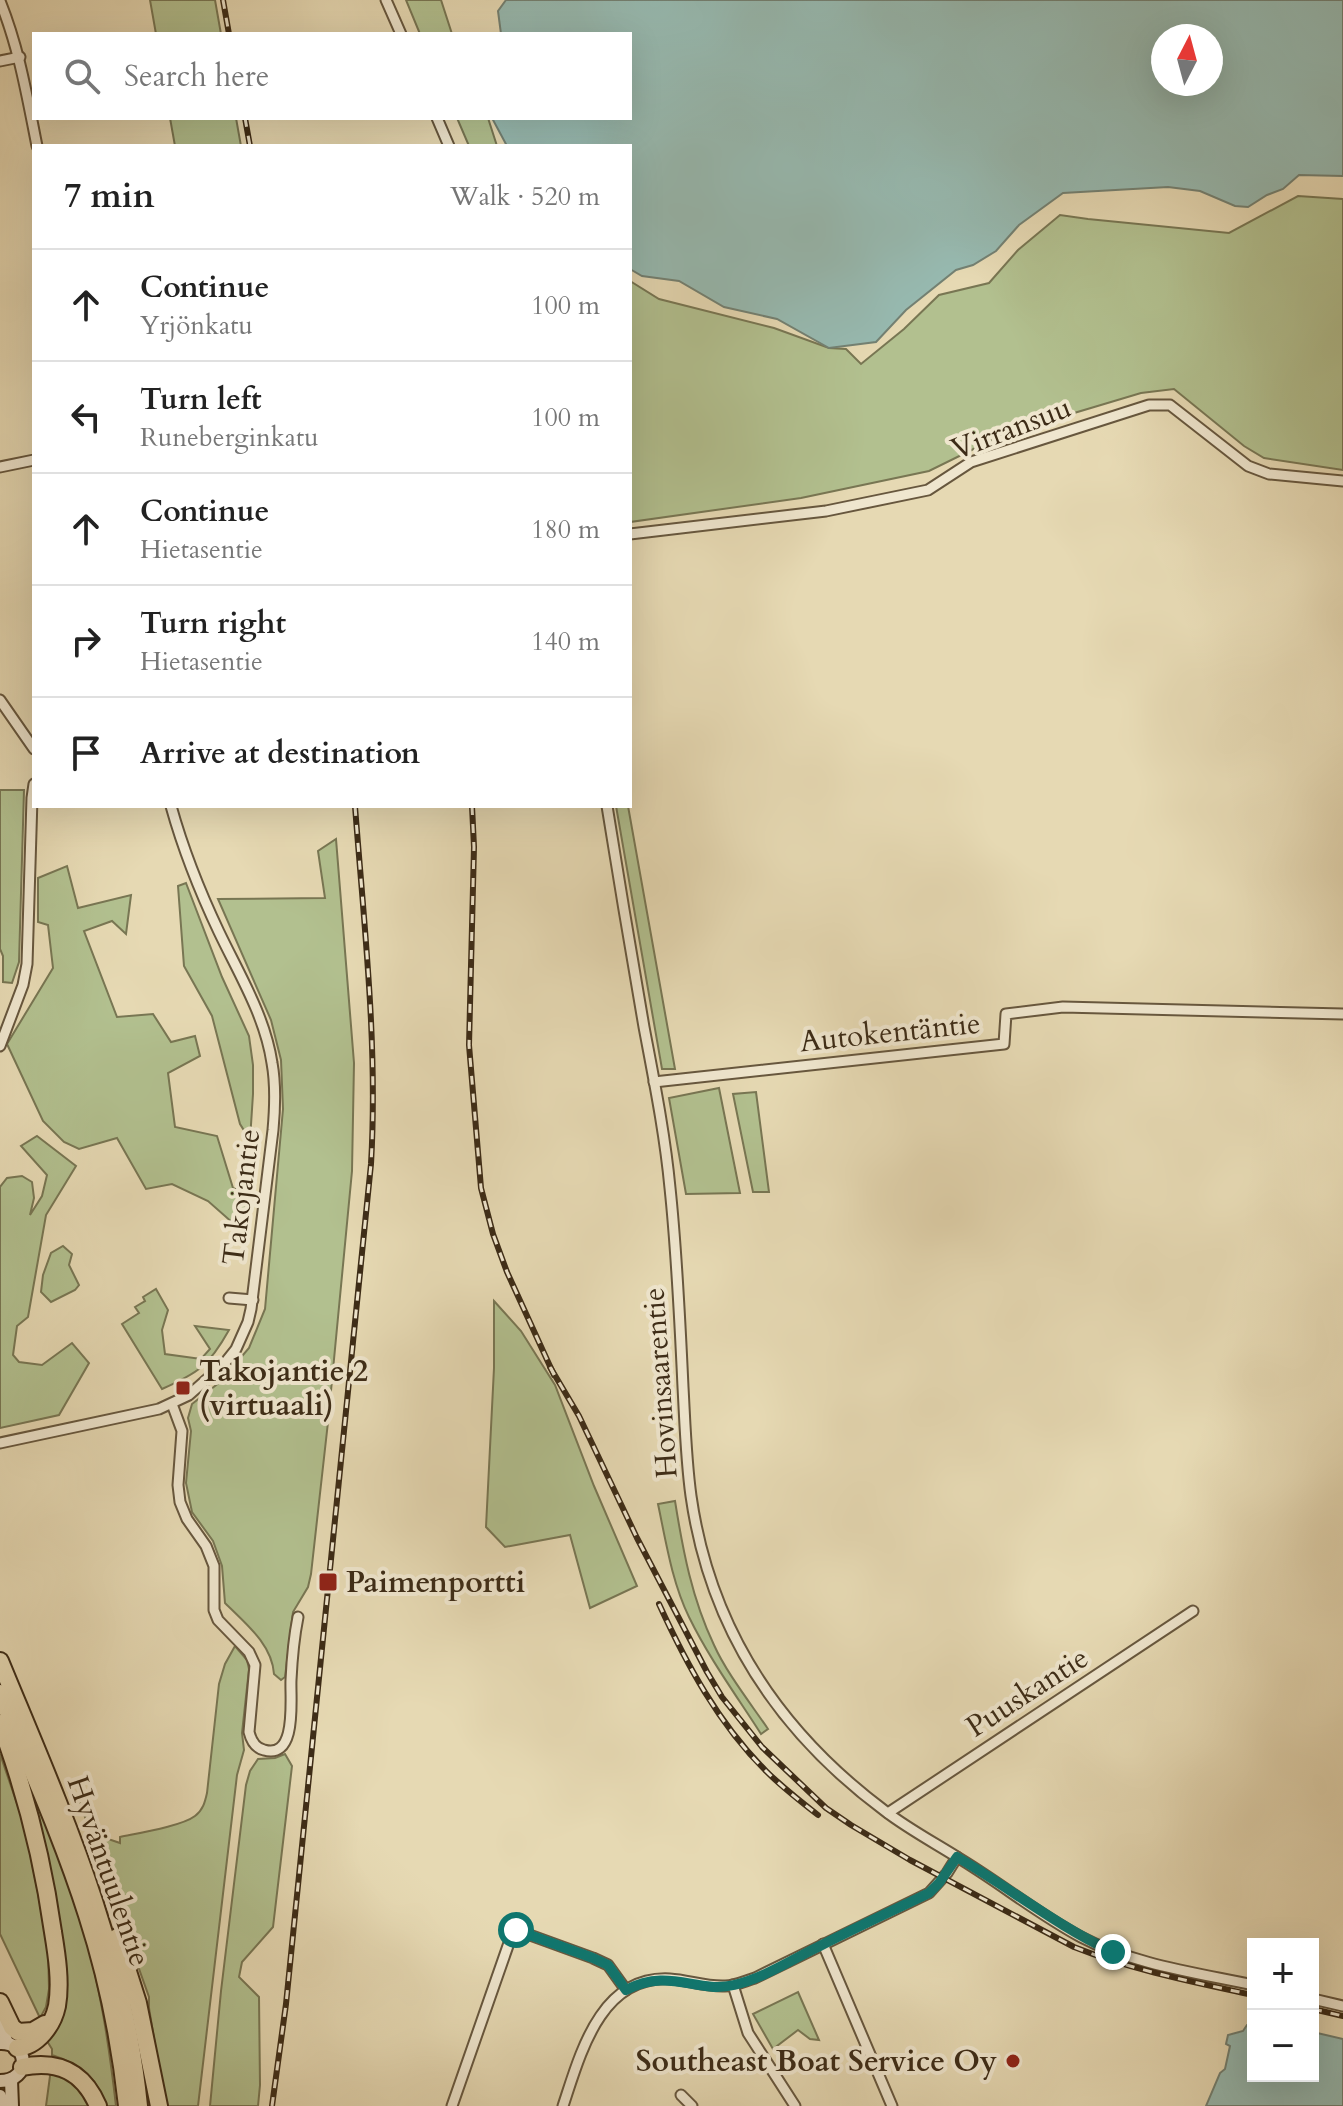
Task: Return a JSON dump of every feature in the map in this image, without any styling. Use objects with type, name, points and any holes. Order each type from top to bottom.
[{"type":"highway","name":"Hyväntuulentie","points":[[0,1661],[99,1912],[118,1979],[132,2048],[139,2106]]},
{"type":"highway","name":"Hyväntuulentie","points":[[0,1693],[66,1853],[87,1915],[113,2010],[127,2106]]},
{"type":"highway","points":[[0,1723],[30,1822],[48,1899],[58,1978],[57,2004],[51,2023],[37,2040],[23,2048],[8,2045]]},
{"type":"highway","points":[[70,1832],[107,1909],[130,1976],[159,2106]]},
{"type":"highway","points":[[0,2002],[12,2027],[18,2032],[33,2031],[51,2023]]},
{"type":"highway","points":[[11,2076],[48,2064],[71,2072],[88,2087],[98,2106]]},
{"type":"street","points":[[386,0],[400,32]]},
{"type":"street","points":[[0,1],[20,57],[32,120]]},
{"type":"street","points":[[0,61],[20,57]]},
{"type":"street","points":[[32,120],[37,144]]},
{"type":"street","points":[[438,120],[448,144]]},
{"type":"street","name":"Virransuu","points":[[632,534],[826,511],[928,490],[971,462],[1149,405],[1170,405],[1248,466],[1269,474],[1343,481]]},
{"type":"street","points":[[0,467],[32,460]]},
{"type":"street","points":[[0,700],[32,746]]},
{"type":"street","points":[[0,1046],[23,985],[27,964],[32,798]]},
{"type":"street","name":"Takojantie","points":[[0,1443],[139,1415],[172,1404],[201,1385],[224,1364],[236,1349],[248,1322],[274,1111],[272,1063],[261,1022],[218,930],[172,808]]},
{"type":"street","name":"Hovinsaarentie","points":[[607,808],[670,1187],[689,1483],[707,1568],[737,1643],[787,1720],[816,1753],[888,1813],[1083,1938],[1113,1952],[1247,1984]]},
{"type":"street","name":"Autokentäntie","points":[[654,1082],[1004,1044],[1006,1014],[1063,1007],[1343,1014]]},
{"type":"street","points":[[229,1298],[253,1300]]},
{"type":"street","points":[[172,1404],[182,1431],[178,1485],[180,1502],[214,1566],[215,1615],[253,1658],[255,1673],[249,1732],[256,1746],[262,1750],[276,1750],[287,1737],[298,1617]]},
{"type":"street","name":"Puuskantie","points":[[888,1813],[1193,1611]]},
{"type":"street","points":[[563,2106],[594,2024],[626,1990],[653,1980],[733,1985],[755,1978],[929,1893],[957,1857]]},
{"type":"street","points":[[452,2106],[516,1930],[608,1965],[626,1990]]},
{"type":"street","points":[[823,1944],[892,2106]]},
{"type":"street","points":[[733,1985],[748,2033],[795,2106]]},
{"type":"street","points":[[1319,2000],[1343,2006]]},
{"type":"street","points":[[0,2024],[8,2045],[22,2057],[11,2076],[12,2106]]},
{"type":"street","points":[[681,2095],[692,2106]]},
{"type":"street","points":[[0,2096],[2,2106]]},
{"type":"green space","points":[[150,0],[215,0],[221,32],[156,32]]},
{"type":"green space","points":[[406,0],[441,0],[451,32],[419,32]]},
{"type":"green space","points":[[170,120],[236,120],[241,144],[175,144]]},
{"type":"green space","points":[[458,120],[489,120],[496,144],[468,144]]},
{"type":"green space","points":[[1298,196],[1343,199],[1343,470],[1264,458],[1244,446],[1174,389],[1141,393],[1004,434],[929,471],[801,498],[632,522],[632,282],[659,299],[774,328],[829,348],[846,349],[861,364],[939,295],[989,283],[1018,250],[1060,215],[1229,233]]},
{"type":"green space","points":[[0,790],[24,790],[19,962],[12,983],[3,982],[0,949]]},
{"type":"green space","points":[[616,808],[628,808],[675,1069],[662,1069]]},
{"type":"green space","points":[[336,839],[354,1063],[352,1171],[311,1574],[308,1587],[293,1612],[285,1677],[281,1680],[274,1674],[263,1644],[225,1603],[222,1566],[213,1541],[192,1512],[186,1483],[191,1431],[188,1418],[192,1404],[220,1382],[249,1348],[265,1309],[283,1109],[281,1060],[271,1020],[218,899],[325,898],[318,851]]},
{"type":"green space","points":[[67,866],[78,908],[131,895],[126,934],[112,921],[84,931],[117,1017],[153,1014],[171,1042],[195,1036],[200,1056],[168,1073],[175,1127],[217,1136],[233,1188],[247,1194],[242,1231],[208,1201],[172,1184],[146,1189],[117,1138],[79,1149],[64,1142],[43,1121],[7,1044],[53,968],[48,925],[38,922],[38,878]]},
{"type":"green space","points":[[186,883],[222,977],[249,1036],[253,1065],[250,1140],[240,1124],[212,1016],[184,966],[178,886]]},
{"type":"green space","points":[[719,1088],[740,1193],[686,1194],[669,1098]]},
{"type":"green space","points":[[756,1092],[769,1192],[753,1192],[733,1094]]},
{"type":"green space","points":[[37,1136],[76,1166],[46,1215],[28,1317],[17,1326],[13,1355],[19,1362],[42,1365],[72,1343],[89,1363],[59,1415],[0,1428],[0,1187],[7,1178],[22,1176],[32,1182],[34,1198],[30,1215],[42,1196],[47,1175],[21,1146]]},
{"type":"green space","points":[[63,1246],[72,1254],[69,1265],[79,1285],[51,1302],[41,1292],[43,1275],[51,1253]]},
{"type":"green space","points":[[156,1289],[168,1310],[162,1330],[165,1354],[201,1359],[210,1349],[195,1326],[229,1330],[202,1367],[162,1389],[122,1324],[139,1313],[135,1307]]},
{"type":"green space","points":[[494,1301],[521,1331],[555,1385],[637,1586],[590,1608],[570,1535],[505,1547],[486,1527]]},
{"type":"green space","points":[[675,1501],[685,1556],[700,1610],[725,1666],[768,1729],[761,1734],[705,1647],[683,1604],[670,1562],[658,1504]]},
{"type":"green space","points":[[235,1646],[247,1660],[249,1669],[242,1733],[244,1750],[237,1775],[198,2106],[165,2106],[149,1997],[79,1800],[84,1801],[108,1839],[120,1843],[120,1837],[171,1826],[198,1814],[207,1793],[219,1684]]},
{"type":"green space","points":[[0,1754],[25,1827],[48,1952],[49,1989],[46,2007],[40,2018],[0,1934]]},
{"type":"green space","points":[[285,1754],[292,1766],[273,1927],[242,1962],[239,1977],[259,1997],[258,2106],[210,2106],[246,1785],[258,1759]]},
{"type":"green space","points":[[22,1764],[62,1864],[88,1947],[103,2015],[116,2106],[104,2106],[98,2087],[86,2073],[52,2055],[47,2041],[63,2016],[66,1989]]},
{"type":"green space","points":[[798,1992],[819,2040],[810,2039],[798,2030],[773,2049],[753,2014]]},
{"type":"green space","points":[[53,2070],[79,2082],[92,2106],[46,2106]]},
{"type":"water","points":[[506,0],[1343,0],[1343,176],[1299,175],[1283,189],[1248,207],[1235,206],[1200,191],[1168,187],[1063,193],[1019,225],[996,251],[973,265],[956,270],[906,310],[876,342],[829,348],[777,319],[724,307],[679,281],[642,276],[632,270],[632,144],[506,144],[493,120],[632,120],[632,32],[501,32],[498,11]]},
{"type":"water","points":[[1247,2025],[1247,2082],[1319,2082],[1319,2033],[1343,2039],[1343,2106],[1206,2106],[1220,2073],[1225,2069],[1230,2046],[1226,2044],[1228,2035],[1243,2031]]},
{"type":"railway","points":[[223,0],[229,32]]},
{"type":"railway","points":[[245,120],[250,144]]},
{"type":"railway","points":[[272,2106],[286,2004],[371,1164],[371,1029],[355,808]]},
{"type":"railway","points":[[472,808],[474,847],[469,1045],[481,1188],[507,1272],[554,1375]]},
{"type":"railway","points":[[550,1367],[579,1416],[637,1538],[722,1697],[762,1747],[826,1808],[910,1860],[1074,1947],[1140,1969],[1247,1994]]},
{"type":"railway","points":[[659,1604],[693,1671],[733,1733],[772,1777],[818,1815]]},
{"type":"railway","points":[[1317,2010],[1343,2016]]},
{"type":"place","name":"Takojantie 2 (virtuaali)","points":[[183,1388]]},
{"type":"place","name":"Paimenportti","points":[[328,1582]]},
{"type":"place","name":"Southeast Boat Service Oy","points":[[1013,2061]]},
{"type":"route","points":[[516,1930],[608,1965],[626,1990],[653,1980],[670,1979],[733,1985],[773,1970],[929,1893],[957,1857],[993,1878],[1050,1919],[1113,1952]]}]
